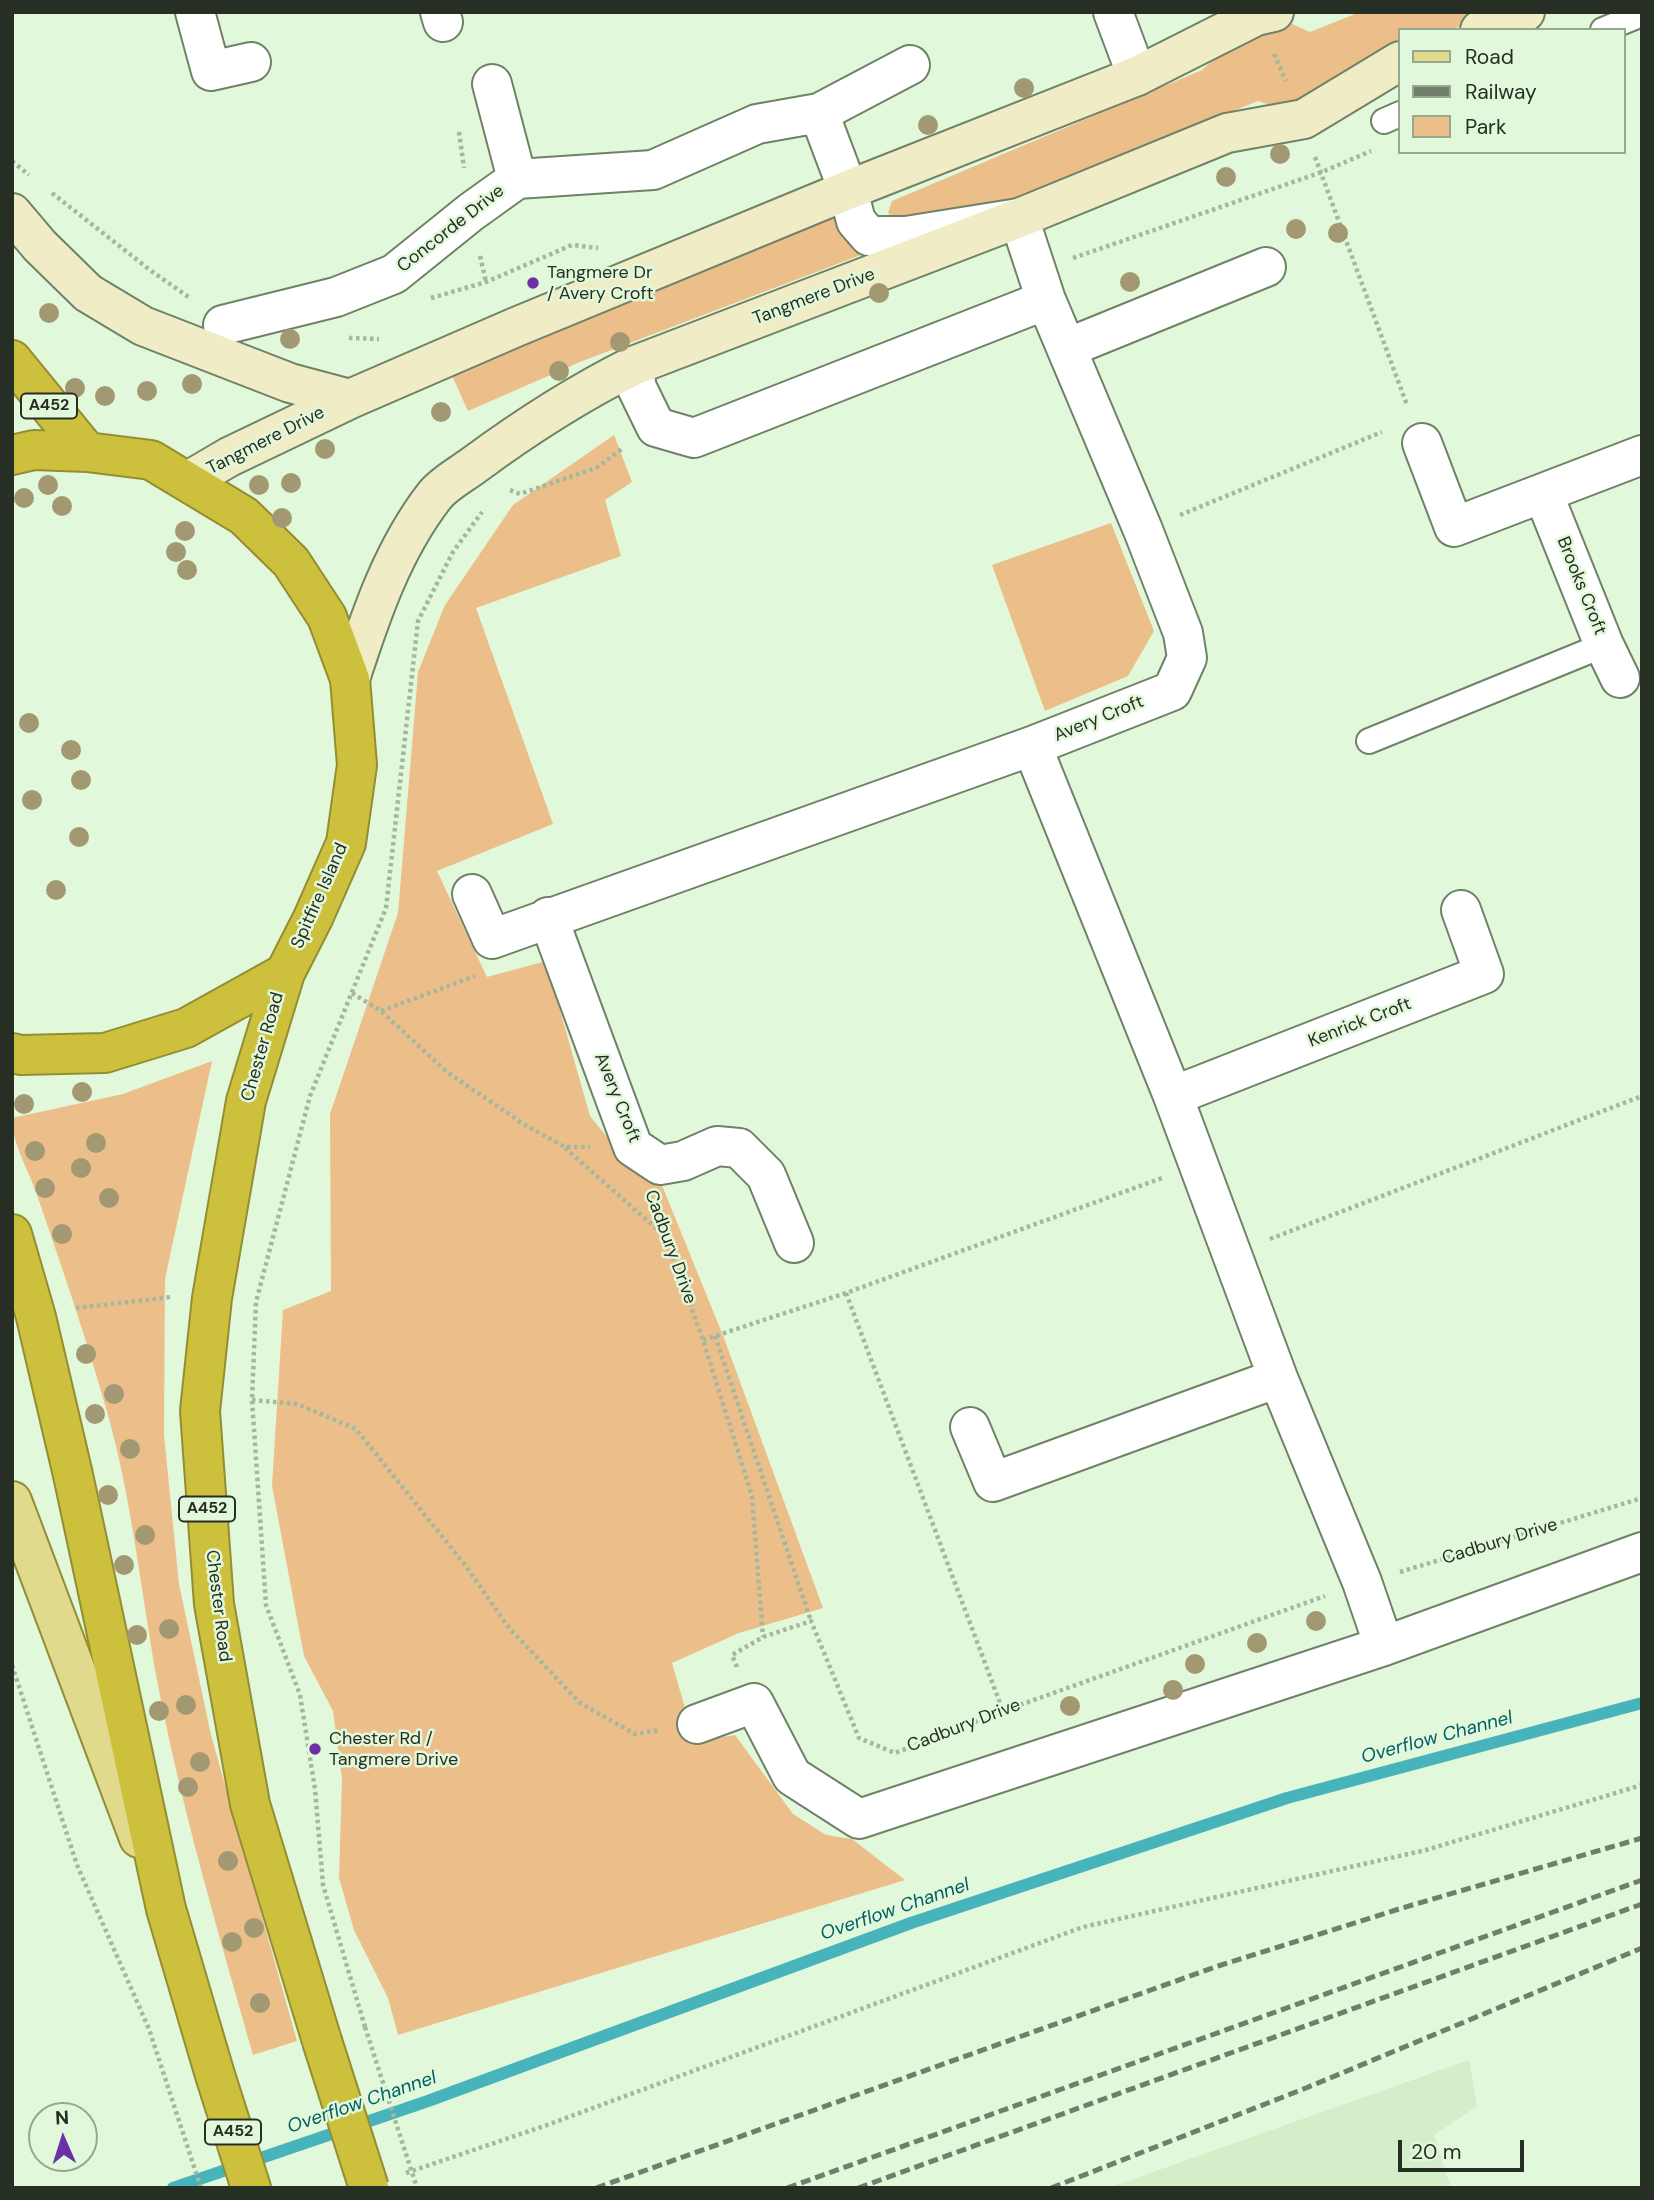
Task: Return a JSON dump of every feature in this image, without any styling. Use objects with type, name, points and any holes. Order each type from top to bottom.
[{"type":"highway","name":"A452","points":[[12,360],[87,452]]},
{"type":"highway","name":"Spitfire Island","points":[[12,454],[34,450],[87,452],[151,460],[244,516],[291,562],[327,617],[350,679],[357,765],[346,843],[285,973]]},
{"type":"highway","points":[[12,1053],[105,1053],[186,1028],[285,973]]},
{"type":"highway","name":"Chester Road","points":[[285,973],[246,1101],[212,1298],[200,1411],[214,1604],[250,1804],[322,2041],[385,2181]]},
{"type":"highway","name":"A452","points":[[12,1234],[36,1317],[85,1527],[166,1909],[251,2188]]},
{"type":"main road","points":[[12,1501],[166,1909]]},
{"type":"street","points":[[195,12],[211,71],[251,62]]},
{"type":"street","points":[[1113,12],[1137,76]]},
{"type":"street","name":"Tangmere Drive","points":[[188,481],[229,457],[350,399],[516,327],[848,190],[1137,76],[1265,14]]},
{"type":"street","name":"Tangmere Drive","points":[[350,679],[373,610],[402,546],[437,492],[515,435],[600,383],[633,366],[1018,219],[1227,133],[1304,119],[1398,62]]},
{"type":"street","name":"Concorde Drive","points":[[223,325],[336,297],[394,274],[517,179],[653,170],[757,124],[819,113],[910,65]]},
{"type":"street","name":"Concorde Drive","points":[[492,84],[517,179]]},
{"type":"street","points":[[819,113],[848,190],[856,221],[869,236],[906,236],[1018,219]]},
{"type":"street","points":[[12,213],[40,246],[88,293],[143,326],[290,383],[350,399]]},
{"type":"street","name":"Avery Croft","points":[[472,894],[492,939],[1032,746],[1172,691],[1186,657],[1183,633],[1143,530],[1046,300],[1018,219]]},
{"type":"street","points":[[1067,348],[1266,267]]},
{"type":"street","points":[[633,366],[637,388],[656,427],[694,438],[1046,300]]},
{"type":"street","points":[[1422,443],[1454,527],[1642,455]]},
{"type":"street","name":"Brooks Croft","points":[[1544,493],[1604,645],[1620,678]]},
{"type":"street","points":[[1032,746],[1173,1096],[1278,1378],[1362,1582],[1384,1646]]},
{"type":"street","name":"Kenrick Croft","points":[[1173,1096],[1484,974],[1461,910]]},
{"type":"street","name":"Avery Croft","points":[[548,917],[633,1147],[660,1165],[683,1161],[717,1146],[739,1148],[766,1175],[794,1243]]},
{"type":"street","points":[[970,1427],[993,1482],[1278,1378]]},
{"type":"street","points":[[697,1724],[754,1703],[792,1776],[859,1819],[1384,1646],[1642,1552]]},
{"type":"lane","points":[[1611,22],[1642,14]]},
{"type":"lane","points":[[1369,741],[1604,645]]},
{"type":"path","points":[[1265,14],[1304,119],[1304,134],[1322,172],[1407,406]]},
{"type":"path","points":[[459,130],[471,212],[486,282]]},
{"type":"path","points":[[12,161],[33,178]]},
{"type":"path","points":[[44,187],[150,270],[200,304],[223,325]]},
{"type":"path","points":[[1143,530],[1386,430]]},
{"type":"path","points":[[381,1011],[482,973]]},
{"type":"path","points":[[352,993],[381,1011],[447,1072],[525,1125],[565,1147],[667,1238]]},
{"type":"path","points":[[1231,1254],[1642,1097]]},
{"type":"path","points":[[565,1147],[633,1147]]},
{"type":"path","name":"Cadbury Drive","points":[[633,1147],[703,1340],[752,1496],[764,1637]]},
{"type":"path","points":[[703,1340],[846,1293],[1199,1165]]},
{"type":"path","points":[[846,1293],[1003,1710]]},
{"type":"path","points":[[36,1317],[92,1305],[154,1298],[212,1298],[256,1302],[252,1401],[265,1605],[300,1695],[315,1790],[323,1885],[365,2027],[418,2188]]},
{"type":"path","name":"Cadbury Drive","points":[[715,1336],[811,1621],[859,1738],[895,1753],[1003,1710],[1362,1582],[1452,1558],[1642,1498]]},
{"type":"path","points":[[252,1401],[297,1404],[356,1429],[466,1565],[509,1628],[580,1703],[635,1734],[697,1724]]},
{"type":"path","points":[[732,1655],[764,1637],[811,1621]]},
{"type":"path","points":[[12,1665],[77,1865],[149,2029],[201,2188]]},
{"type":"path","points":[[385,2181],[547,2125],[1083,1927],[1426,1850],[1642,1785]]},
{"type":"shaded area","points":[[1469,2060],[1477,2106],[1434,2135],[1451,2188],[1108,2188]]},
{"type":"green space","points":[[1360,12],[1487,12],[1456,28],[1398,28],[1398,56],[1308,101],[1276,107],[1258,101],[1013,199],[903,224],[888,213],[892,201],[1202,70],[1229,46],[1288,22],[1310,32]]},
{"type":"green space","points":[[834,211],[866,253],[580,362],[468,411],[449,369]]},
{"type":"green space","points":[[614,435],[632,482],[605,500],[621,556],[476,608],[553,824],[437,871],[487,977],[546,961],[590,1116],[612,1143],[659,1178],[724,1338],[823,1608],[739,1633],[672,1663],[695,1742],[735,1735],[793,1814],[826,1835],[852,1839],[905,1880],[398,2035],[388,1998],[354,1930],[339,1878],[342,1779],[333,1711],[304,1656],[272,1486],[283,1310],[331,1291],[330,1114],[398,913],[418,672],[445,605],[513,505]]},
{"type":"green space","points":[[1111,523],[1154,631],[1128,676],[1045,711],[992,565]]},
{"type":"green space","points":[[212,1061],[165,1279],[164,1435],[179,1584],[211,1735],[297,2041],[253,2055],[177,1775],[157,1680],[124,1480],[108,1415],[57,1252],[18,1148],[12,1118],[123,1094]]},
{"type":"waterway","name":"Overflow Channel","points":[[173,2188],[428,2101],[911,1923],[1287,1798],[1642,1703]]},
{"type":"railway","points":[[596,2188],[1218,1966],[1402,1908],[1642,1838]]},
{"type":"railway","points":[[787,2188],[1642,1880]]},
{"type":"railway","points":[[858,2188],[1642,1904]]},
{"type":"railway","points":[[1051,2188],[1306,2088],[1642,1948]]},
{"type":"place","name":"Tangmere Dr / Avery Croft","points":[[533,283]]},
{"type":"place","name":"Chester Rd / Tangmere Drive","points":[[315,1749]]}]
